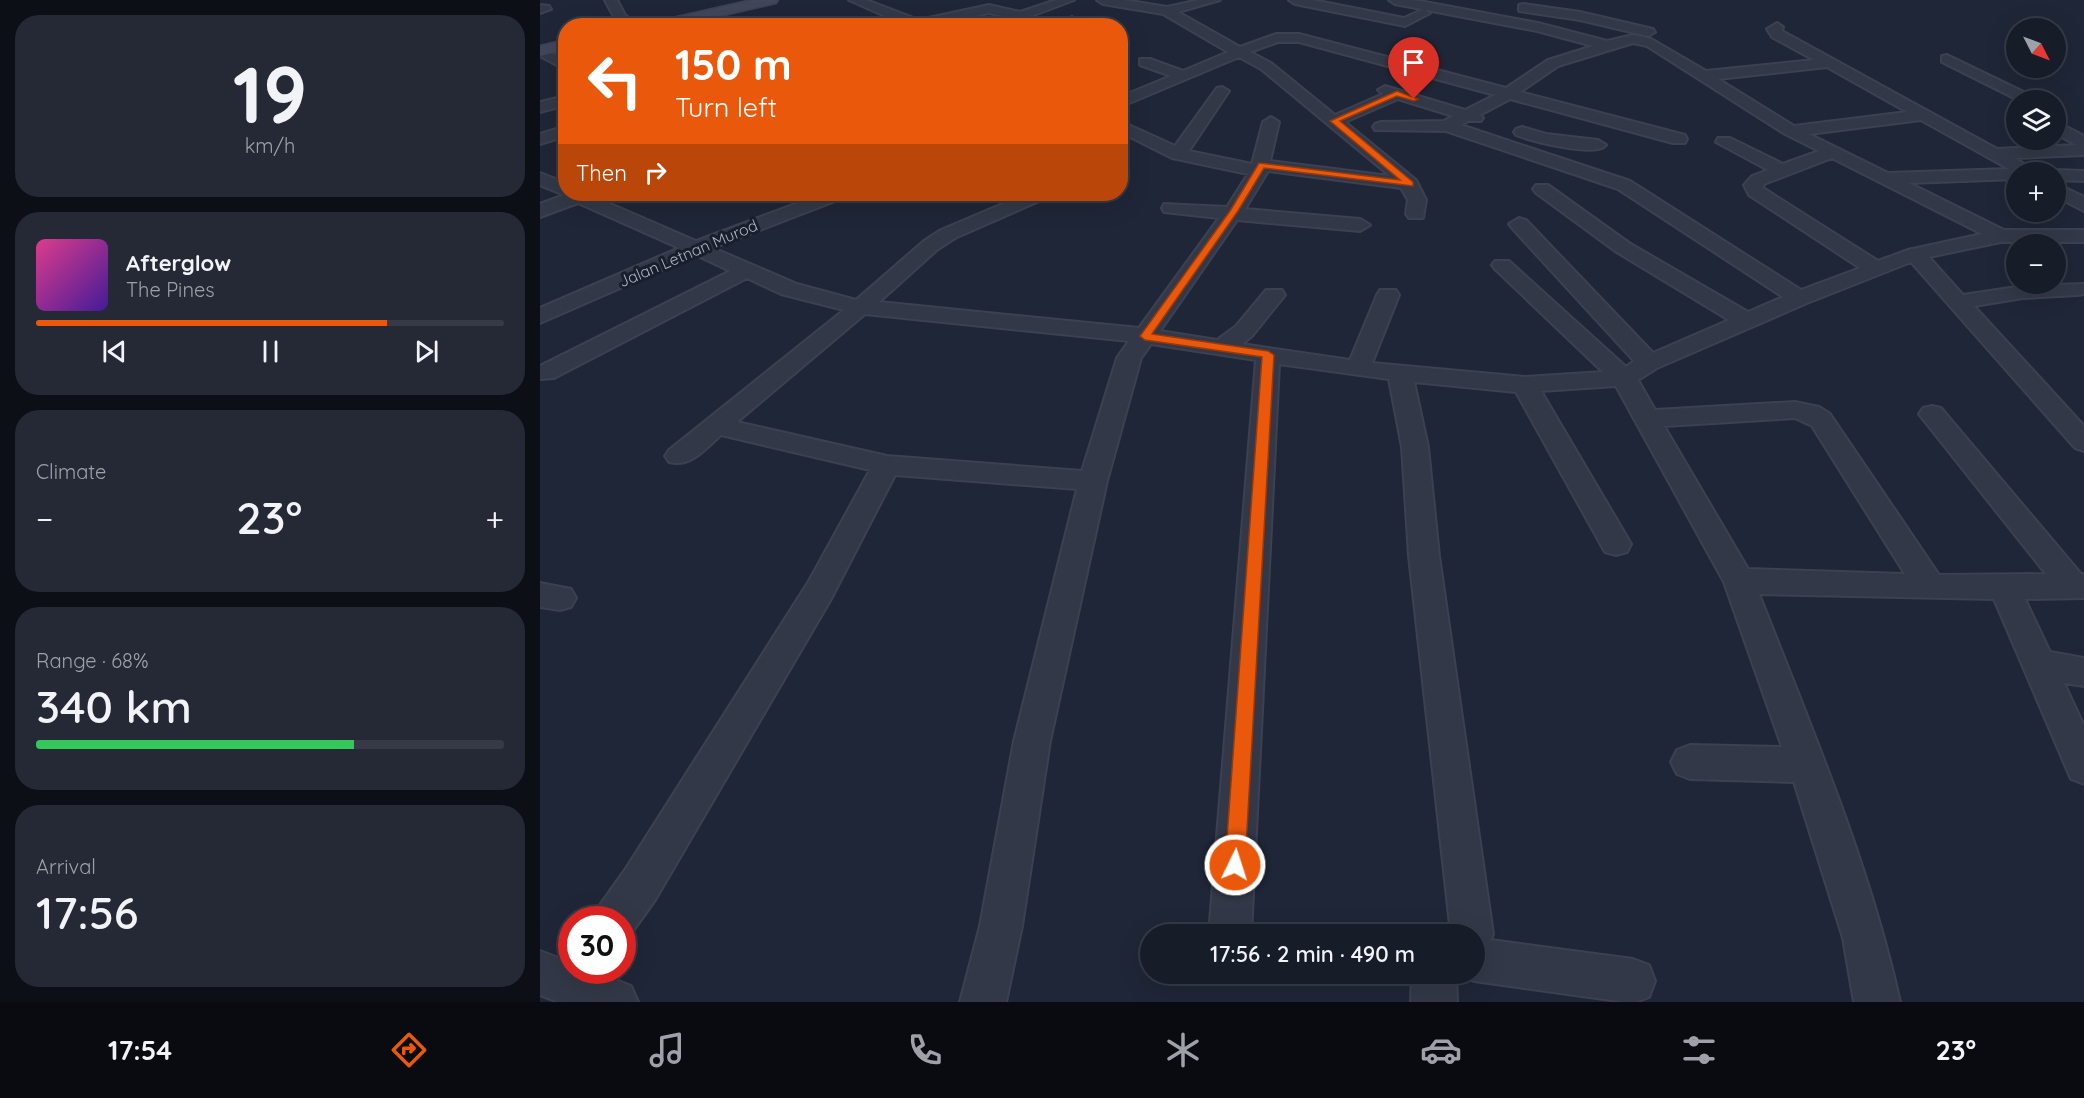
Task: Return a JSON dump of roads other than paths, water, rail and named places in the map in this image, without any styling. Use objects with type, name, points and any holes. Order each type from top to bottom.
[{"type":"street","points":[[611,0],[621,18]]},
{"type":"street","points":[[686,18],[747,2],[771,0]]},
{"type":"street","points":[[855,0],[898,18]]},
{"type":"street","points":[[947,18],[989,9],[1022,16],[1068,0]]},
{"type":"street","points":[[1167,11],[1214,0]]},
{"type":"street","points":[[1295,0],[1406,22]]},
{"type":"street","points":[[1395,0],[1411,1],[1533,26],[1607,45]]},
{"type":"street","points":[[1113,1],[1167,11],[1266,66],[1410,184],[1417,200],[1416,213]]},
{"type":"street","points":[[1533,26],[1553,12],[1575,3],[1598,6]]},
{"type":"street","points":[[1474,14],[1500,5],[1553,12],[1654,34],[1650,39],[1651,43]]},
{"type":"street","points":[[1380,32],[1437,7]]},
{"type":"street","points":[[1777,27],[1773,29],[1777,34],[2008,162]]},
{"type":"street","points":[[1128,100],[1276,38],[1299,38],[1679,139]]},
{"type":"street","points":[[1447,126],[1509,93],[1553,63],[1633,39],[1651,43],[1791,131],[2001,236]]},
{"type":"street","points":[[540,51],[558,47]]},
{"type":"street","points":[[540,51],[558,61]]},
{"type":"street","points":[[1947,59],[2009,90]]},
{"type":"street","points":[[1145,62],[1185,76]]},
{"type":"street","points":[[1702,76],[1829,63]]},
{"type":"street","points":[[1178,154],[1222,91]]},
{"type":"street","points":[[1334,121],[1391,92],[1489,122]]},
{"type":"street","points":[[540,107],[558,102]]},
{"type":"street","points":[[1791,131],[1921,115]]},
{"type":"street","points":[[983,1002],[1001,926],[1032,741],[1093,481],[1129,358],[1234,211],[1260,168],[1271,122]]},
{"type":"street","points":[[1381,127],[1447,126],[1624,185],[1799,298]]},
{"type":"street","points":[[1511,129],[1544,139],[1598,145]]},
{"type":"street","points":[[1128,130],[1178,154],[1260,168],[1410,184]]},
{"type":"street","points":[[2066,132],[2084,143]]},
{"type":"street","points":[[540,139],[558,133]]},
{"type":"street","points":[[1724,142],[1783,171]]},
{"type":"street","points":[[1992,154],[2084,150]]},
{"type":"street","points":[[1833,152],[1758,180],[1753,185],[1755,190],[1876,269]]},
{"type":"street","points":[[1886,178],[2006,174]]},
{"type":"street","points":[[2066,175],[2084,176]]},
{"type":"street","points":[[540,178],[558,186]]},
{"type":"street","points":[[1542,189],[1622,247],[1747,321]]},
{"type":"street","points":[[2066,194],[2084,205]]},
{"type":"street","points":[[540,211],[559,201]]},
{"type":"street","points":[[592,201],[693,249],[789,289],[858,307],[1145,336],[1358,369],[1525,385],[1636,371],[1799,298],[1915,254],[2001,236],[2084,236]]},
{"type":"street","name":"Jalan Letnan Murod","points":[[540,316],[693,249],[819,201]]},
{"type":"street","points":[[679,456],[831,333],[858,307],[948,234],[1024,201]]},
{"type":"street","points":[[1171,208],[1234,211],[1359,225]]},
{"type":"street","points":[[1519,224],[1636,371],[1647,419],[1739,581],[1807,765],[1863,938],[1877,1002]]},
{"type":"street","points":[[1915,254],[2084,442]]},
{"type":"street","points":[[1502,265],[1636,371]]},
{"type":"street","points":[[545,373],[746,271]]},
{"type":"street","points":[[1958,302],[2024,292],[2077,289]]},
{"type":"street","points":[[1223,347],[1244,331],[1274,295]]},
{"type":"street","points":[[1358,369],[1388,295]]},
{"type":"street","points":[[1231,924],[1268,355]]},
{"type":"street","points":[[1400,374],[1415,447],[1424,556],[1471,924]]},
{"type":"street","points":[[1525,385],[1616,544]]},
{"type":"street","points":[[1647,419],[1769,410],[1810,413],[1821,420],[1930,586]]},
{"type":"street","points":[[1932,414],[2079,586]]},
{"type":"street","points":[[717,426],[887,465],[1093,481]]},
{"type":"street","points":[[625,906],[820,590],[887,465]]},
{"type":"street","points":[[1739,581],[1930,586],[2079,586]]},
{"type":"street","points":[[2004,586],[2084,767]]},
{"type":"street","points":[[2038,664],[2084,672]]},
{"type":"street","points":[[1690,762],[1807,765]]},
{"type":"street","points":[[1485,959],[1633,981]]},
{"type":"street","points":[[578,984],[615,1002]]},
{"type":"street","points":[[1434,984],[1434,1002]]}]
